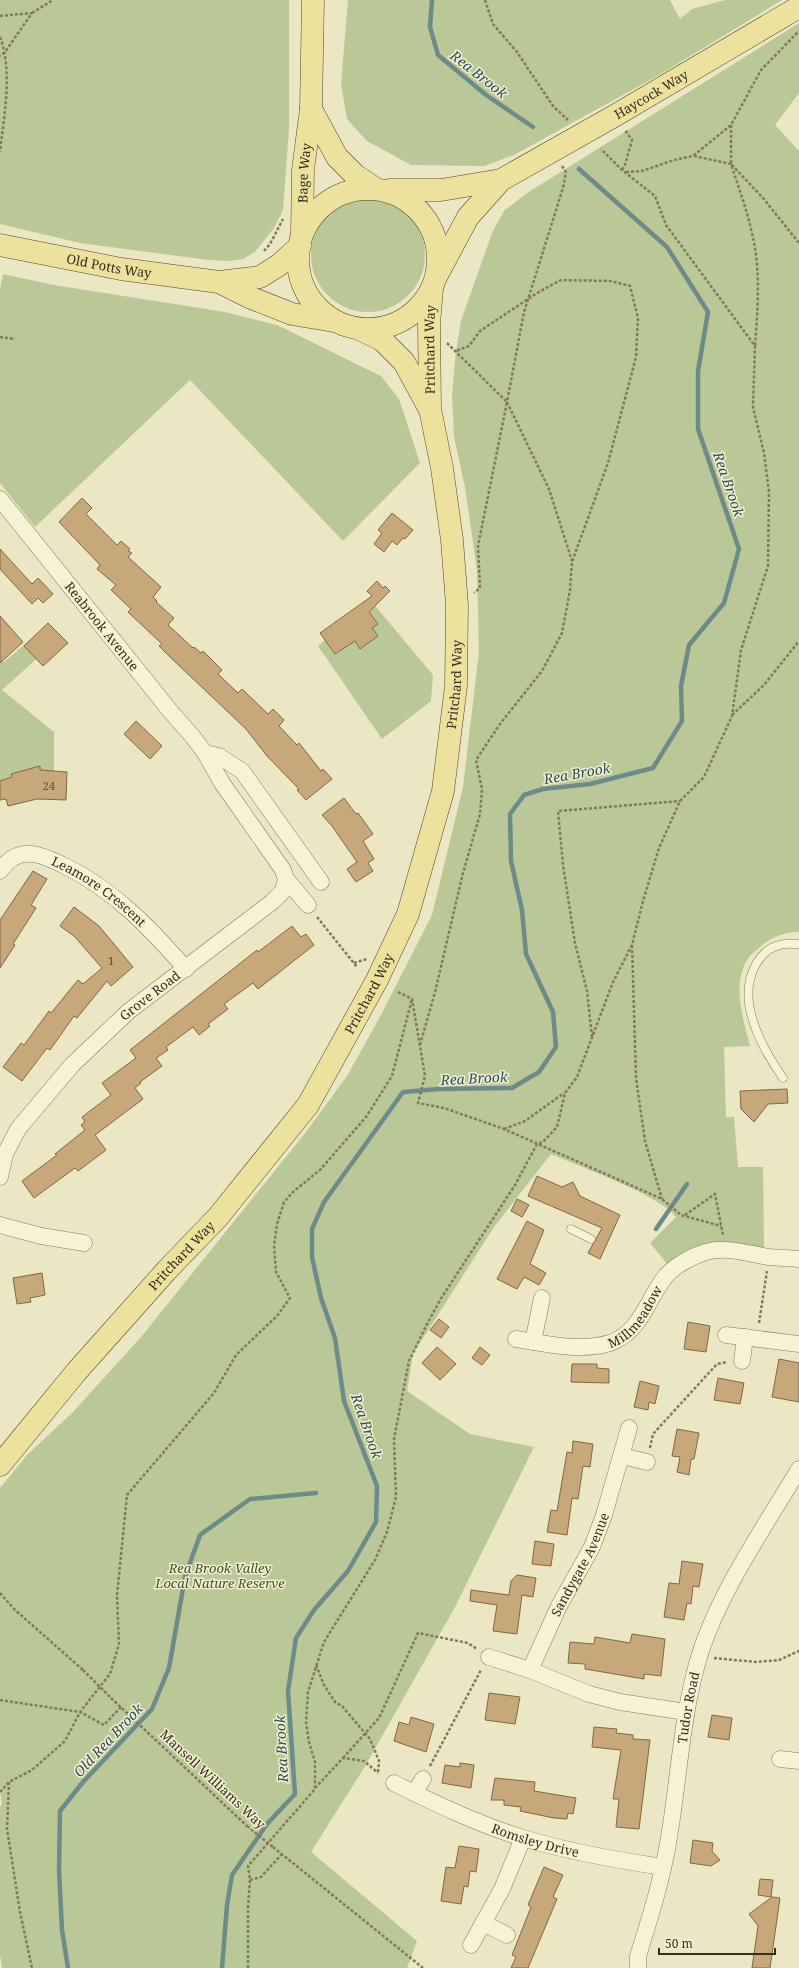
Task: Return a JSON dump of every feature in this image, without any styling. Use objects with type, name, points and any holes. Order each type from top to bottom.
[{"type":"main road","name":"Bage Way","points":[[301,242],[303,170],[311,109],[313,0]]},
{"type":"main road","name":"Haycock Way","points":[[434,282],[468,216],[501,180],[616,115],[799,7]]},
{"type":"main road","name":"Bage Way","points":[[311,109],[337,157],[355,175],[379,190]]},
{"type":"main road","name":"Haycock Way","points":[[379,190],[441,190],[501,180]]},
{"type":"main road","points":[[361,189],[379,190],[404,198],[422,213],[427,221],[434,234],[438,251],[434,282],[415,311],[403,320],[382,328],[347,325],[320,309],[310,298],[304,287],[299,269],[301,242],[308,222],[316,212],[331,200],[346,192],[361,189]]},
{"type":"main road","name":"Old Potts Way","points":[[0,246],[121,269],[219,282],[260,277],[280,265],[301,242]]},
{"type":"main road","name":"Old Potts Way","points":[[219,282],[249,297],[292,314],[347,325]]},
{"type":"main road","name":"Pritchard Way","points":[[0,1465],[82,1365],[167,1270],[218,1217],[308,1105],[377,980],[408,914],[443,791],[456,686],[456,593],[452,540],[442,468],[430,409],[429,324],[434,282]]},
{"type":"main road","name":"Pritchard Way","points":[[347,325],[382,340],[404,362],[430,409]]},
{"type":"street","name":"Reabrook Avenue","points":[[0,499],[205,753],[222,783],[283,870],[286,879]]},
{"type":"street","points":[[205,753],[218,756],[242,771],[321,882]]},
{"type":"street","name":"Leamore Crescent","points":[[0,870],[11,858],[23,854],[37,854],[80,873],[102,887],[143,922],[186,969]]},
{"type":"street","points":[[286,879],[308,905]]},
{"type":"street","name":"Grove Road","points":[[0,1177],[2,1153],[18,1129],[72,1065],[129,1011],[272,902],[283,891],[286,879]]},
{"type":"street","points":[[0,1224],[41,1236],[84,1244]]},
{"type":"street","name":"Millmeadow","points":[[516,1339],[558,1346],[593,1346],[610,1342],[624,1336],[638,1323],[666,1276],[696,1255],[708,1251],[727,1249],[769,1257],[799,1259]]},
{"type":"street","points":[[533,1342],[542,1298]]},
{"type":"street","points":[[726,1335],[799,1344]]},
{"type":"street","points":[[742,1361],[751,1337]]},
{"type":"street","name":"Sandygate Avenue","points":[[530,1670],[559,1606],[592,1547],[604,1514],[629,1428]]},
{"type":"street","points":[[622,1456],[647,1462]]},
{"type":"street","name":"Tudor Road","points":[[638,1968],[638,1956],[663,1867],[670,1832],[686,1712],[699,1657],[719,1608],[799,1469]]},
{"type":"street","points":[[489,1657],[530,1670],[589,1694],[620,1702],[686,1712]]},
{"type":"street","points":[[780,1759],[799,1761]]},
{"type":"street","points":[[414,1793],[423,1779]]},
{"type":"street","name":"Romsley Drive","points":[[394,1782],[442,1807],[523,1838],[608,1859],[663,1867]]},
{"type":"street","points":[[471,1945],[502,1889],[523,1838]]},
{"type":"street","points":[[483,1923],[507,1935]]},
{"type":"lane","points":[[783,1078],[772,1061],[755,1025],[750,1006],[749,987],[752,972],[760,957],[770,949],[781,945],[799,944]]},
{"type":"lane","points":[[571,1229],[591,1239]]},
{"type":"path","points":[[0,56],[6,52],[32,13],[53,0]]},
{"type":"path","points":[[485,0],[493,24],[537,80],[553,106],[568,120]]},
{"type":"path","points":[[0,16],[32,13]]},
{"type":"path","points":[[693,156],[731,125],[761,70],[799,30]]},
{"type":"path","points":[[0,37],[6,52],[6,92],[0,152]]},
{"type":"path","points":[[504,1129],[526,1121],[565,1093],[576,1077],[613,982],[632,945],[643,901],[659,848],[680,801],[704,777],[732,716],[741,650],[768,566],[769,492],[764,453],[753,407],[759,294],[752,230],[730,164],[731,125]]},
{"type":"path","points":[[622,170],[625,165],[632,140],[623,126]]},
{"type":"path","points":[[601,149],[622,170],[655,196],[666,225],[756,346]]},
{"type":"path","points":[[626,172],[642,171],[674,160],[693,156],[730,164],[763,198],[799,243]]},
{"type":"path","points":[[456,593],[474,594],[480,588],[478,546],[528,299],[563,188],[566,172]]},
{"type":"path","points":[[420,1045],[435,992],[463,873],[480,814],[482,789],[476,760],[500,724],[542,671],[562,633],[570,590],[572,562],[608,463],[636,357],[638,318],[635,299],[630,286],[618,282],[561,280],[528,299],[480,331],[469,346],[456,351],[507,402],[549,489],[572,562]]},
{"type":"path","points":[[0,337],[15,339]]},
{"type":"path","points":[[732,716],[764,685],[799,641]]},
{"type":"path","points":[[592,1037],[587,991],[575,942],[564,873],[558,811],[680,801]]},
{"type":"path","points":[[308,905],[357,966]]},
{"type":"path","points":[[632,945],[636,1078],[645,1141],[662,1199]]},
{"type":"path","points":[[354,963],[363,960]]},
{"type":"path","points":[[398,992],[412,999]]},
{"type":"path","points":[[412,999],[425,1076],[418,1103],[444,1108],[504,1129],[662,1199],[681,1215],[720,1226],[715,1194],[685,1215]]},
{"type":"path","points":[[0,1792],[9,1782],[32,1770],[64,1742],[80,1712],[110,1674],[119,1644],[117,1595],[127,1495],[214,1393],[236,1355],[277,1316],[290,1298],[276,1272],[274,1246],[276,1231],[284,1202],[294,1191],[320,1170],[366,1117],[392,1076],[412,999]]},
{"type":"path","points":[[315,1789],[315,1762],[309,1742],[306,1722],[308,1692],[324,1642],[375,1560],[387,1532],[396,1497],[394,1439],[409,1361],[440,1300],[515,1186],[537,1144],[543,1142],[557,1127],[565,1093]]},
{"type":"path","points":[[751,1337],[769,1257]]},
{"type":"path","points":[[647,1462],[653,1434],[717,1364],[742,1361]]},
{"type":"path","name":"Mansell Williams Way","points":[[0,1593],[14,1609],[83,1670],[247,1826],[423,1968]]},
{"type":"path","points":[[248,1968],[248,1907],[250,1880],[248,1866],[379,1718],[418,1633],[468,1643],[489,1657],[423,1779]]},
{"type":"path","points":[[699,1657],[756,1662],[779,1660],[799,1651]]},
{"type":"path","points":[[316,1665],[324,1685],[335,1702],[342,1706],[365,1733],[379,1761],[378,1772]]},
{"type":"path","points":[[0,1700],[80,1712],[104,1725],[121,1707]]},
{"type":"path","points":[[343,1758],[364,1761],[394,1782]]},
{"type":"path","points":[[9,1782],[8,1829],[20,1912],[32,1968]]},
{"type":"path","points":[[250,1880],[260,1877],[282,1854]]},
{"type":"green space","points":[[0,0],[289,0],[289,129],[283,210],[274,228],[255,252],[243,259],[229,261],[208,260],[80,243],[0,224]]},
{"type":"green space","points":[[348,0],[670,0],[680,19],[692,9],[725,0],[782,0],[661,74],[514,155],[484,166],[411,165],[367,141],[347,119],[341,84]]},
{"type":"green space","name":"Rea Brook Valley Local Nature Reserve","points":[[799,23],[799,93],[775,125],[799,151],[799,932],[783,934],[773,938],[764,943],[749,957],[741,978],[740,1001],[750,1046],[724,1047],[726,1117],[734,1117],[738,1167],[763,1167],[764,1248],[669,1266],[650,1243],[676,1217],[654,1200],[637,1191],[551,1154],[494,1227],[413,1354],[407,1391],[470,1434],[534,1447],[454,1609],[364,1768],[311,1852],[417,1941],[407,1968],[2,1968],[0,1955],[0,1807],[2,1803],[0,1791],[0,1488],[27,1455],[73,1412],[141,1337],[306,1132],[347,1076],[381,1015],[432,915],[463,787],[479,652],[477,570],[465,487],[454,437],[452,395],[456,351],[461,321],[492,233],[504,211],[527,193]]},
{"type":"green space","points":[[368,198],[390,202],[408,215],[421,233],[425,255],[421,277],[408,295],[390,308],[368,312],[346,308],[328,295],[315,277],[311,255],[315,233],[328,215],[346,202]]},
{"type":"green space","points":[[3,274],[54,285],[225,312],[277,325],[381,376],[399,399],[420,463],[343,541],[190,380],[35,527],[0,483],[0,290]]},
{"type":"green space","points":[[372,602],[433,675],[431,701],[382,739],[318,646],[325,640],[336,654],[355,641],[361,648],[378,636],[372,628],[365,607]]},
{"type":"green space","points":[[31,639],[43,653],[2,690],[54,732],[54,771],[40,770],[40,767],[12,774],[13,781],[3,783],[2,780],[0,781],[0,657],[4,662]]},
{"type":"building","points":[[82,498],[92,508],[86,514],[117,545],[121,541],[130,549],[128,551],[132,553],[128,557],[161,587],[153,597],[157,601],[156,602],[174,618],[168,625],[193,648],[194,647],[201,653],[203,651],[222,670],[218,674],[238,693],[242,689],[268,714],[273,709],[284,720],[279,726],[297,745],[299,743],[321,771],[323,769],[332,779],[306,800],[297,790],[299,789],[267,756],[246,729],[170,657],[159,646],[162,644],[128,612],[131,609],[111,590],[116,585],[97,569],[100,565],[59,522]]},
{"type":"building","points":[[392,513],[413,530],[397,545],[392,541],[384,552],[374,544],[382,533],[378,530]]},
{"type":"building","points":[[0,549],[32,584],[38,578],[53,594],[43,603],[38,598],[32,604],[0,569]]},
{"type":"building","points":[[377,581],[383,588],[385,586],[390,591],[369,612],[378,624],[372,628],[378,636],[360,649],[355,641],[335,654],[320,633],[372,596],[367,591]]},
{"type":"building","points":[[0,616],[23,642],[0,663]]},
{"type":"building","points":[[48,623],[68,643],[43,666],[24,646]]},
{"type":"building","points":[[136,721],[162,746],[150,759],[124,734]]},
{"type":"building","points":[[40,766],[40,770],[67,772],[66,800],[37,799],[8,806],[6,799],[0,800],[0,781],[12,777],[11,774]]},
{"type":"building","points":[[344,798],[356,814],[358,813],[373,834],[363,841],[374,859],[368,863],[373,871],[356,882],[347,869],[357,862],[332,826],[322,815]]},
{"type":"building","points":[[33,871],[47,879],[31,905],[36,908],[13,944],[15,945],[0,968],[0,920]]},
{"type":"building","points":[[74,907],[99,926],[133,967],[111,986],[107,981],[77,1018],[74,1016],[50,1050],[47,1048],[22,1081],[3,1067],[21,1043],[24,1045],[49,1011],[51,1013],[78,980],[83,984],[102,968],[74,936],[60,926]]},
{"type":"building","points":[[292,926],[301,937],[306,934],[314,945],[258,989],[253,983],[224,1004],[228,1009],[208,1024],[210,1026],[199,1035],[193,1027],[166,1047],[168,1050],[156,1058],[162,1066],[140,1082],[141,1083],[135,1088],[143,1099],[95,1135],[106,1150],[78,1171],[75,1168],[34,1198],[22,1181],[57,1155],[55,1154],[85,1130],[81,1125],[85,1122],[82,1117],[111,1095],[102,1083],[136,1058],[130,1050],[257,950],[258,952]]},
{"type":"building","points":[[787,1089],[788,1103],[768,1104],[754,1122],[741,1109],[740,1091]]},
{"type":"building","points":[[537,1176],[562,1187],[573,1182],[580,1196],[620,1215],[600,1259],[588,1253],[602,1228],[528,1196]]},
{"type":"building","points":[[517,1199],[529,1205],[522,1217],[511,1211]]},
{"type":"building","points":[[527,1221],[544,1230],[530,1264],[546,1273],[539,1285],[524,1277],[517,1289],[497,1279]]},
{"type":"building","points":[[42,1273],[45,1295],[30,1298],[31,1302],[17,1304],[13,1278]]},
{"type":"building","points":[[439,1319],[449,1327],[441,1338],[430,1330]]},
{"type":"building","points":[[688,1322],[710,1326],[706,1352],[684,1349]]},
{"type":"building","points":[[437,1347],[456,1364],[440,1380],[422,1363]]},
{"type":"building","points":[[480,1347],[490,1355],[482,1365],[472,1358]]},
{"type":"building","points":[[779,1359],[799,1363],[799,1402],[772,1397]]},
{"type":"building","points":[[572,1364],[597,1364],[597,1368],[609,1369],[609,1383],[571,1382]]},
{"type":"building","points":[[718,1378],[744,1383],[740,1404],[714,1400]]},
{"type":"building","points":[[640,1381],[659,1386],[655,1404],[649,1402],[648,1410],[634,1407]]},
{"type":"building","points":[[677,1429],[699,1433],[694,1459],[691,1459],[689,1475],[677,1472],[680,1457],[672,1456]]},
{"type":"building","points":[[573,1441],[593,1444],[590,1467],[583,1466],[578,1499],[572,1498],[567,1535],[547,1532],[551,1510],[557,1511],[567,1452],[572,1453]]},
{"type":"building","points":[[535,1541],[554,1544],[551,1566],[532,1564]]},
{"type":"building","points":[[682,1561],[703,1564],[699,1587],[693,1586],[691,1604],[687,1603],[684,1620],[664,1617],[669,1583],[679,1584]]},
{"type":"building","points":[[517,1575],[536,1578],[533,1597],[522,1595],[517,1634],[493,1631],[497,1605],[470,1601],[471,1590],[509,1595],[511,1581]]},
{"type":"building","points":[[632,1634],[665,1639],[661,1676],[644,1674],[644,1679],[585,1669],[585,1664],[568,1663],[570,1642],[594,1644],[595,1637],[630,1643]]},
{"type":"building","points":[[489,1693],[520,1697],[515,1724],[485,1720]]},
{"type":"building","points":[[712,1715],[732,1718],[729,1740],[708,1737]]},
{"type":"building","points":[[411,1717],[434,1724],[426,1752],[394,1741],[399,1722],[409,1725]]},
{"type":"building","points":[[594,1727],[617,1729],[616,1733],[633,1735],[633,1739],[650,1740],[639,1829],[616,1827],[619,1799],[613,1799],[621,1750],[592,1747]]},
{"type":"building","points":[[460,1763],[474,1765],[471,1788],[442,1783],[445,1765],[460,1767]]},
{"type":"building","points":[[495,1778],[535,1782],[534,1791],[576,1798],[573,1814],[568,1813],[567,1819],[554,1818],[520,1811],[521,1807],[504,1805],[504,1800],[491,1800]]},
{"type":"building","points":[[693,1840],[713,1843],[712,1851],[720,1860],[711,1866],[690,1863]]},
{"type":"building","points":[[459,1846],[479,1849],[476,1872],[470,1871],[468,1887],[464,1886],[461,1904],[441,1901],[446,1867],[455,1868]]},
{"type":"building","points":[[544,1867],[563,1875],[553,1897],[557,1899],[528,1968],[511,1968],[516,1957],[512,1955],[531,1907],[528,1905]]},
{"type":"building","points":[[760,1879],[773,1880],[771,1897],[758,1895]]},
{"type":"building","points":[[772,1897],[780,1898],[770,1968],[752,1968],[758,1926],[749,1914]]},
{"type":"waterway","name":"Rea Brook","points":[[432,0],[430,27],[438,55],[486,95],[533,127]]},
{"type":"waterway","name":"Rea Brook","points":[[222,1968],[227,1905],[232,1875],[267,1824],[295,1794],[288,1691],[296,1638],[314,1610],[348,1571],[376,1522],[377,1486],[344,1401],[335,1338],[321,1298],[312,1257],[312,1229],[324,1202],[403,1092],[439,1089],[512,1088],[539,1072],[556,1047],[553,1012],[526,954],[522,910],[511,861],[510,814],[524,795],[543,789],[590,784],[653,768],[682,721],[681,686],[689,645],[724,603],[739,549],[698,429],[698,371],[708,312],[667,247],[579,169]]},
{"type":"waterway","points":[[656,1229],[687,1184]]},
{"type":"waterway","name":"Old Rea Brook","points":[[68,1968],[62,1930],[59,1870],[60,1811],[83,1782],[152,1709],[169,1668],[185,1577],[200,1535],[250,1499],[316,1493]]}]
